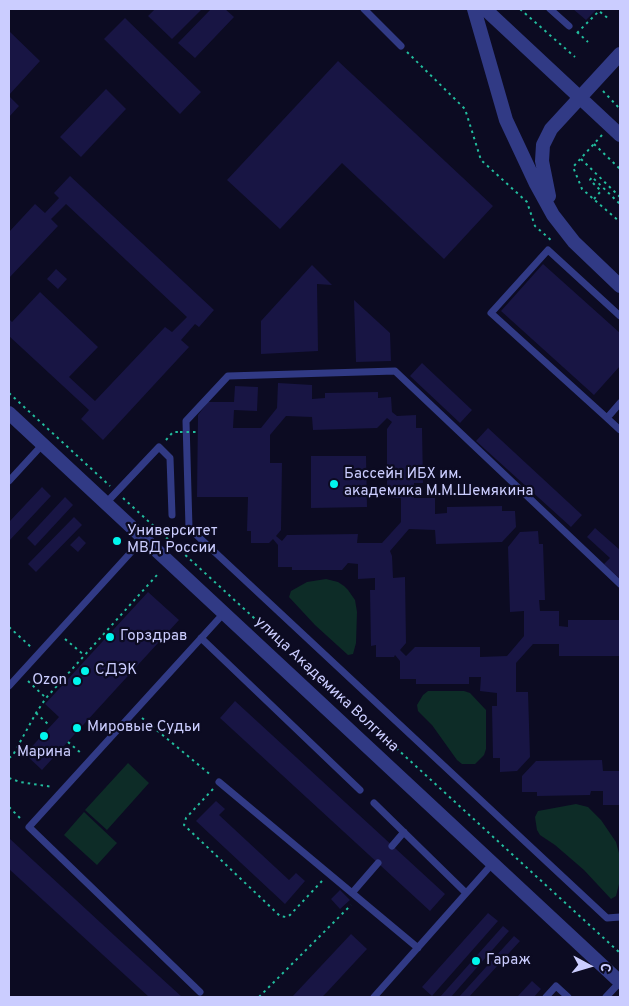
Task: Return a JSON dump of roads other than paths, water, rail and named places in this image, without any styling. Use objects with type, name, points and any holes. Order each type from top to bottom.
[{"type":"street","points":[[474,9],[506,120],[536,184],[553,215],[574,242],[620,286]]},
{"type":"street","points":[[485,9],[620,135]]},
{"type":"street","points":[[553,215],[543,170],[543,145],[551,129],[620,54]]},
{"type":"street","name":"улица Академика Волгина","points":[[9,413],[620,982]]},
{"type":"lane","points":[[364,9],[401,46]]},
{"type":"lane","points":[[550,9],[569,26]]},
{"type":"lane","points":[[620,316],[548,250],[491,313],[620,430]]},
{"type":"lane","points":[[620,584],[395,371],[228,376],[186,421],[189,528],[607,918],[620,917]]},
{"type":"lane","points":[[607,418],[620,403]]},
{"type":"lane","points":[[9,481],[43,444]]},
{"type":"lane","points":[[106,503],[159,447],[170,458],[172,515]]},
{"type":"lane","points":[[9,686],[144,538]]},
{"type":"lane","points":[[200,992],[29,827],[224,613]]},
{"type":"lane","points":[[201,638],[360,790]]},
{"type":"lane","points":[[219,782],[418,948]]},
{"type":"lane","points":[[374,803],[466,893]]},
{"type":"lane","points":[[392,846],[404,832]]},
{"type":"lane","points":[[355,896],[378,863]]},
{"type":"lane","points":[[374,997],[494,864]]},
{"type":"lane","points":[[606,997],[620,982]]},
{"type":"lane","points":[[546,997],[556,986],[568,997]]},
{"type":"place","name":"Бассейн ИБХ им. академика М.М.Шемякина","points":[[334,484]]},
{"type":"place","name":"Университет МВД России","points":[[117,541]]},
{"type":"place","name":"Горздрав","points":[[110,637]]},
{"type":"place","name":"СДЭК","points":[[85,671]]},
{"type":"place","name":"Ozon","points":[[77,681]]},
{"type":"place","name":"Мировые Судьи","points":[[77,728]]},
{"type":"place","name":"Марина","points":[[44,736]]},
{"type":"place","name":"Гараж","points":[[476,961]]}]
